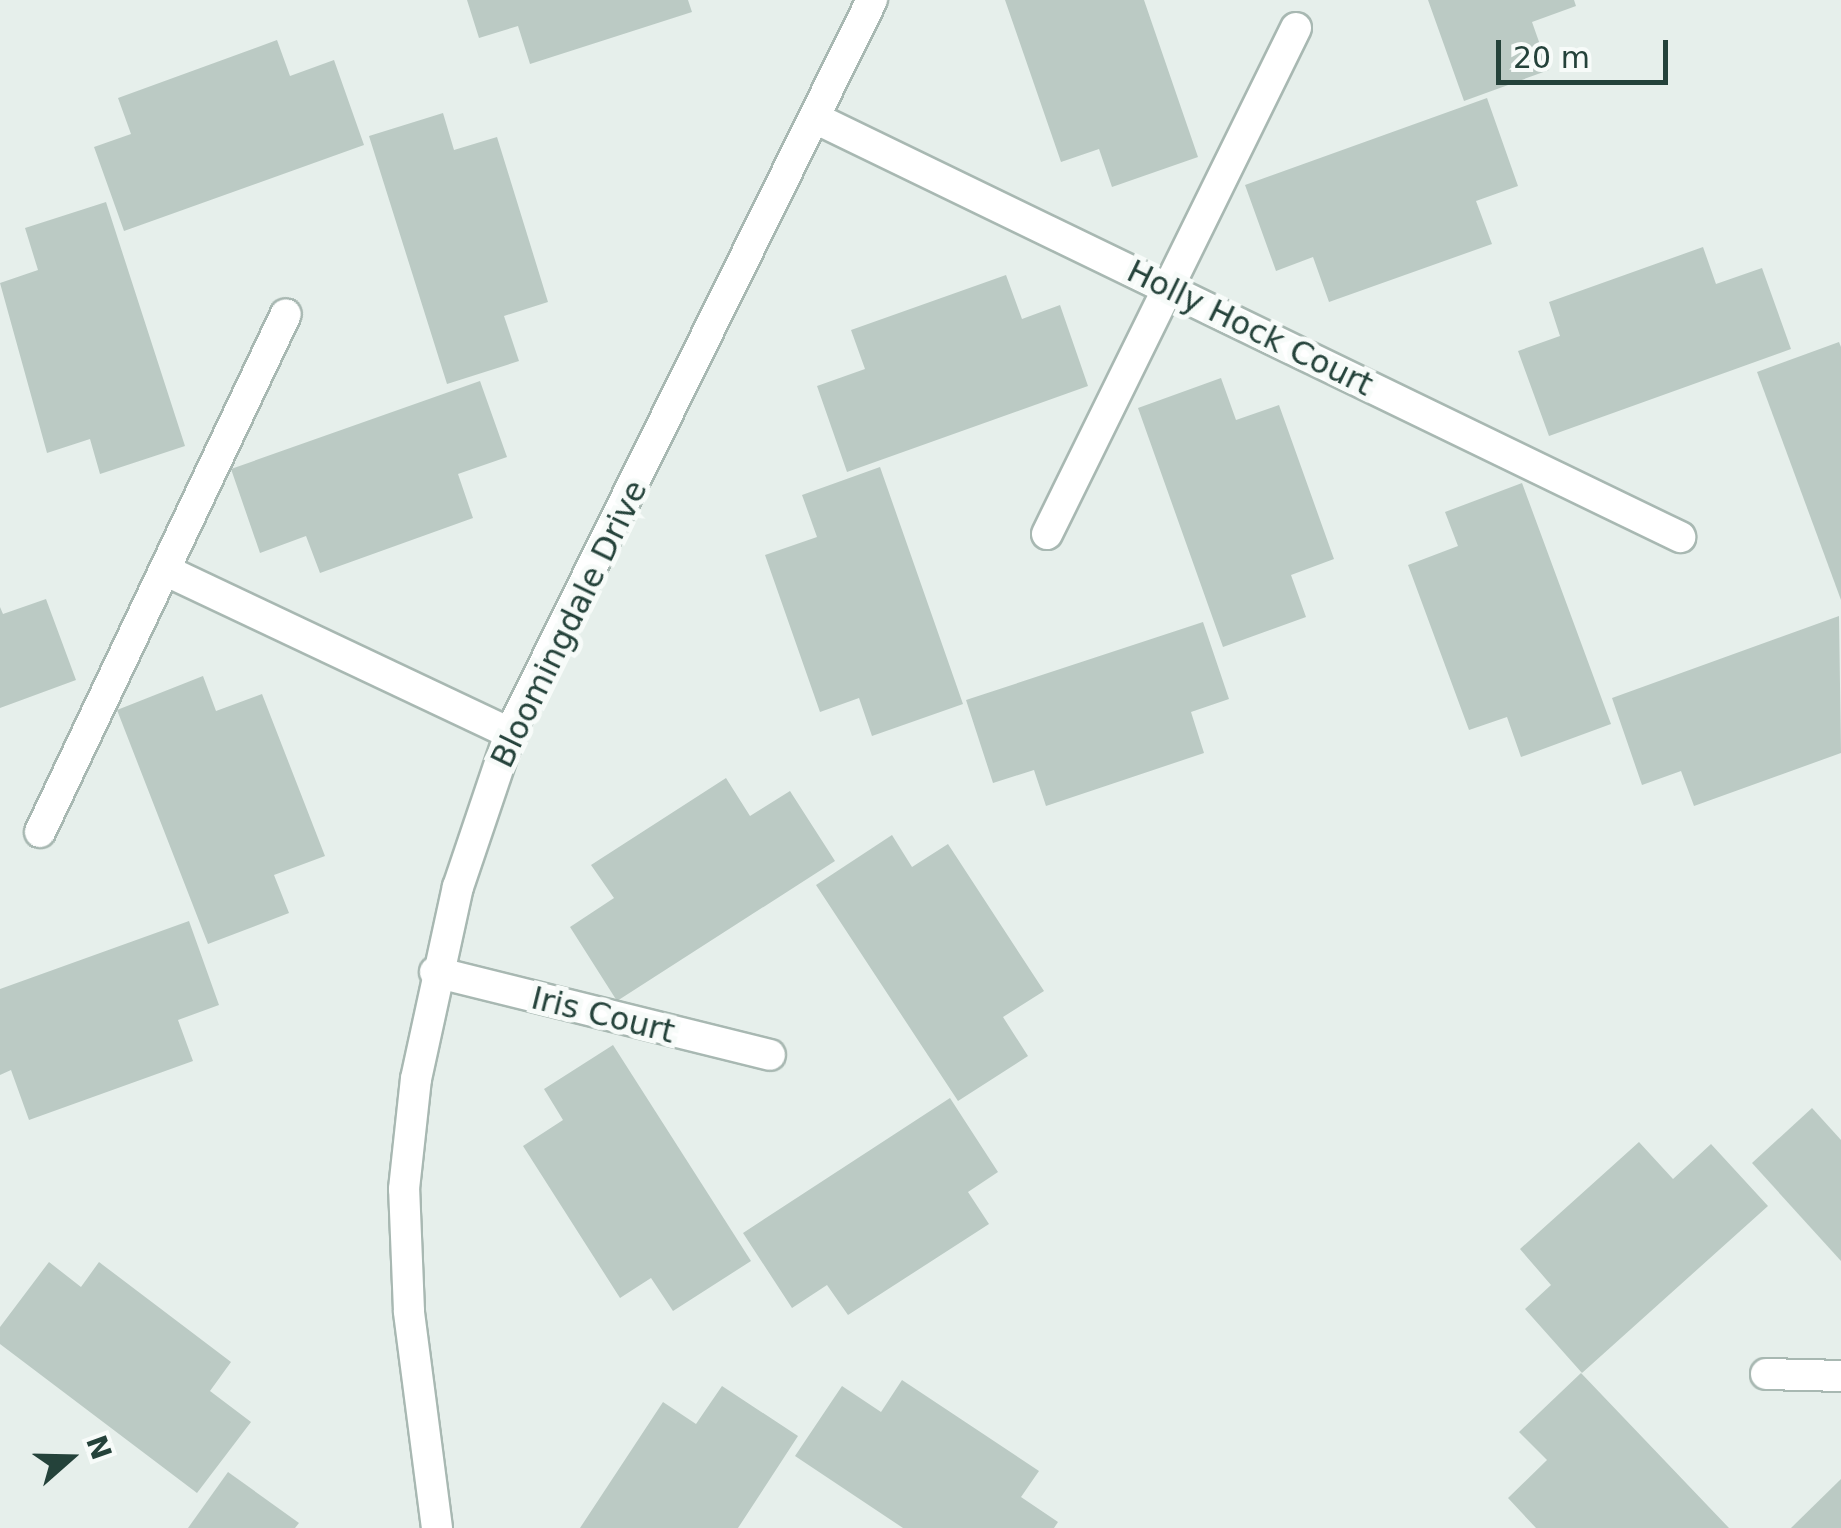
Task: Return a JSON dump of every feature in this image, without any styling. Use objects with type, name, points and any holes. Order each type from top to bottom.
[{"type":"street","name":"Bloomingdale Drive","points":[[436,1528],[409,1311],[404,1189],[435,972],[510,733],[819,120],[872,0]]},
{"type":"street","points":[[1047,534],[1296,28]]},
{"type":"street","name":"Holly Hock Court","points":[[819,120],[1680,537]]},
{"type":"street","points":[[40,832],[168,572],[286,314]]},
{"type":"street","points":[[168,572],[510,733]]},
{"type":"street","name":"Iris Court","points":[[435,972],[770,1055]]},
{"type":"street","points":[[1766,1374],[1841,1376]]},
{"type":"building","points":[[467,0],[688,0],[692,12],[530,64],[518,26],[479,38]]},
{"type":"building","points":[[1005,0],[1144,0],[1198,157],[1112,187],[1099,149],[1061,162]]},
{"type":"building","points":[[1428,0],[1574,0],[1576,6],[1532,22],[1549,70],[1464,101]]},
{"type":"building","points":[[277,40],[290,76],[334,60],[364,145],[124,231],[94,147],[131,134],[118,98]]},
{"type":"building","points":[[1487,98],[1518,186],[1476,201],[1492,244],[1329,302],[1313,257],[1276,271],[1245,185]]},
{"type":"building","points":[[443,113],[454,150],[497,137],[548,302],[504,316],[519,361],[447,384],[369,136]]},
{"type":"building","points":[[106,202],[185,446],[100,474],[90,439],[47,453],[0,283],[38,270],[25,228]]},
{"type":"building","points":[[1703,247],[1716,284],[1762,268],[1791,349],[1549,436],[1518,351],[1560,336],[1549,302]]},
{"type":"building","points":[[1006,275],[1022,319],[1060,305],[1088,386],[847,472],[817,386],[865,369],[851,330]]},
{"type":"building","points":[[1839,342],[1841,347],[1841,600],[1757,372]]},
{"type":"building","points":[[1221,378],[1236,420],[1279,405],[1334,559],[1291,575],[1306,617],[1223,647],[1138,408]]},
{"type":"building","points":[[480,381],[507,457],[458,474],[473,518],[320,573],[306,536],[260,553],[231,469]]},
{"type":"building","points":[[880,467],[963,704],[872,736],[859,698],[820,712],[765,555],[817,537],[802,495]]},
{"type":"building","points":[[1522,483],[1611,724],[1521,757],[1507,717],[1469,730],[1408,565],[1458,546],[1445,512]]},
{"type":"building","points":[[46,599],[76,680],[0,708],[0,607],[3,614]]},
{"type":"building","points":[[1839,616],[1841,753],[1694,806],[1681,771],[1642,785],[1612,698]]},
{"type":"building","points":[[1203,622],[1229,699],[1191,712],[1204,753],[1046,806],[1034,770],[993,783],[966,700]]},
{"type":"building","points":[[203,676],[216,711],[262,694],[325,856],[274,875],[289,913],[208,944],[117,710]]},
{"type":"building","points":[[726,778],[750,816],[790,791],[835,861],[617,1001],[570,927],[614,898],[591,865]]},
{"type":"building","points":[[892,835],[912,867],[948,844],[1044,991],[1003,1017],[1028,1056],[958,1101],[816,885]]},
{"type":"building","points":[[189,921],[219,1005],[178,1020],[193,1061],[29,1120],[11,1070],[0,1075],[0,989]]},
{"type":"building","points":[[613,1045],[751,1261],[673,1311],[651,1278],[620,1298],[523,1146],[563,1120],[544,1089]]},
{"type":"building","points":[[950,1098],[998,1172],[968,1192],[989,1224],[848,1315],[827,1285],[792,1308],[743,1233]]},
{"type":"building","points":[[1812,1108],[1841,1140],[1841,1261],[1752,1163]]},
{"type":"building","points":[[1639,1142],[1673,1179],[1711,1144],[1768,1206],[1582,1373],[1525,1309],[1551,1285],[1520,1249]]},
{"type":"building","points":[[49,1262],[81,1287],[99,1262],[231,1362],[210,1391],[251,1422],[197,1493],[0,1344],[0,1327]]},
{"type":"building","points":[[1581,1373],[1729,1528],[1536,1528],[1508,1498],[1547,1460],[1519,1432]]},
{"type":"building","points":[[902,1380],[1039,1471],[1021,1497],[1058,1522],[1054,1528],[903,1528],[795,1456],[842,1386],[881,1412]]},
{"type":"building","points":[[722,1386],[798,1436],[738,1528],[580,1528],[663,1402],[696,1424]]},
{"type":"building","points":[[228,1472],[299,1523],[295,1528],[188,1528]]},
{"type":"building","points":[[1841,1479],[1841,1528],[1791,1528]]}]
